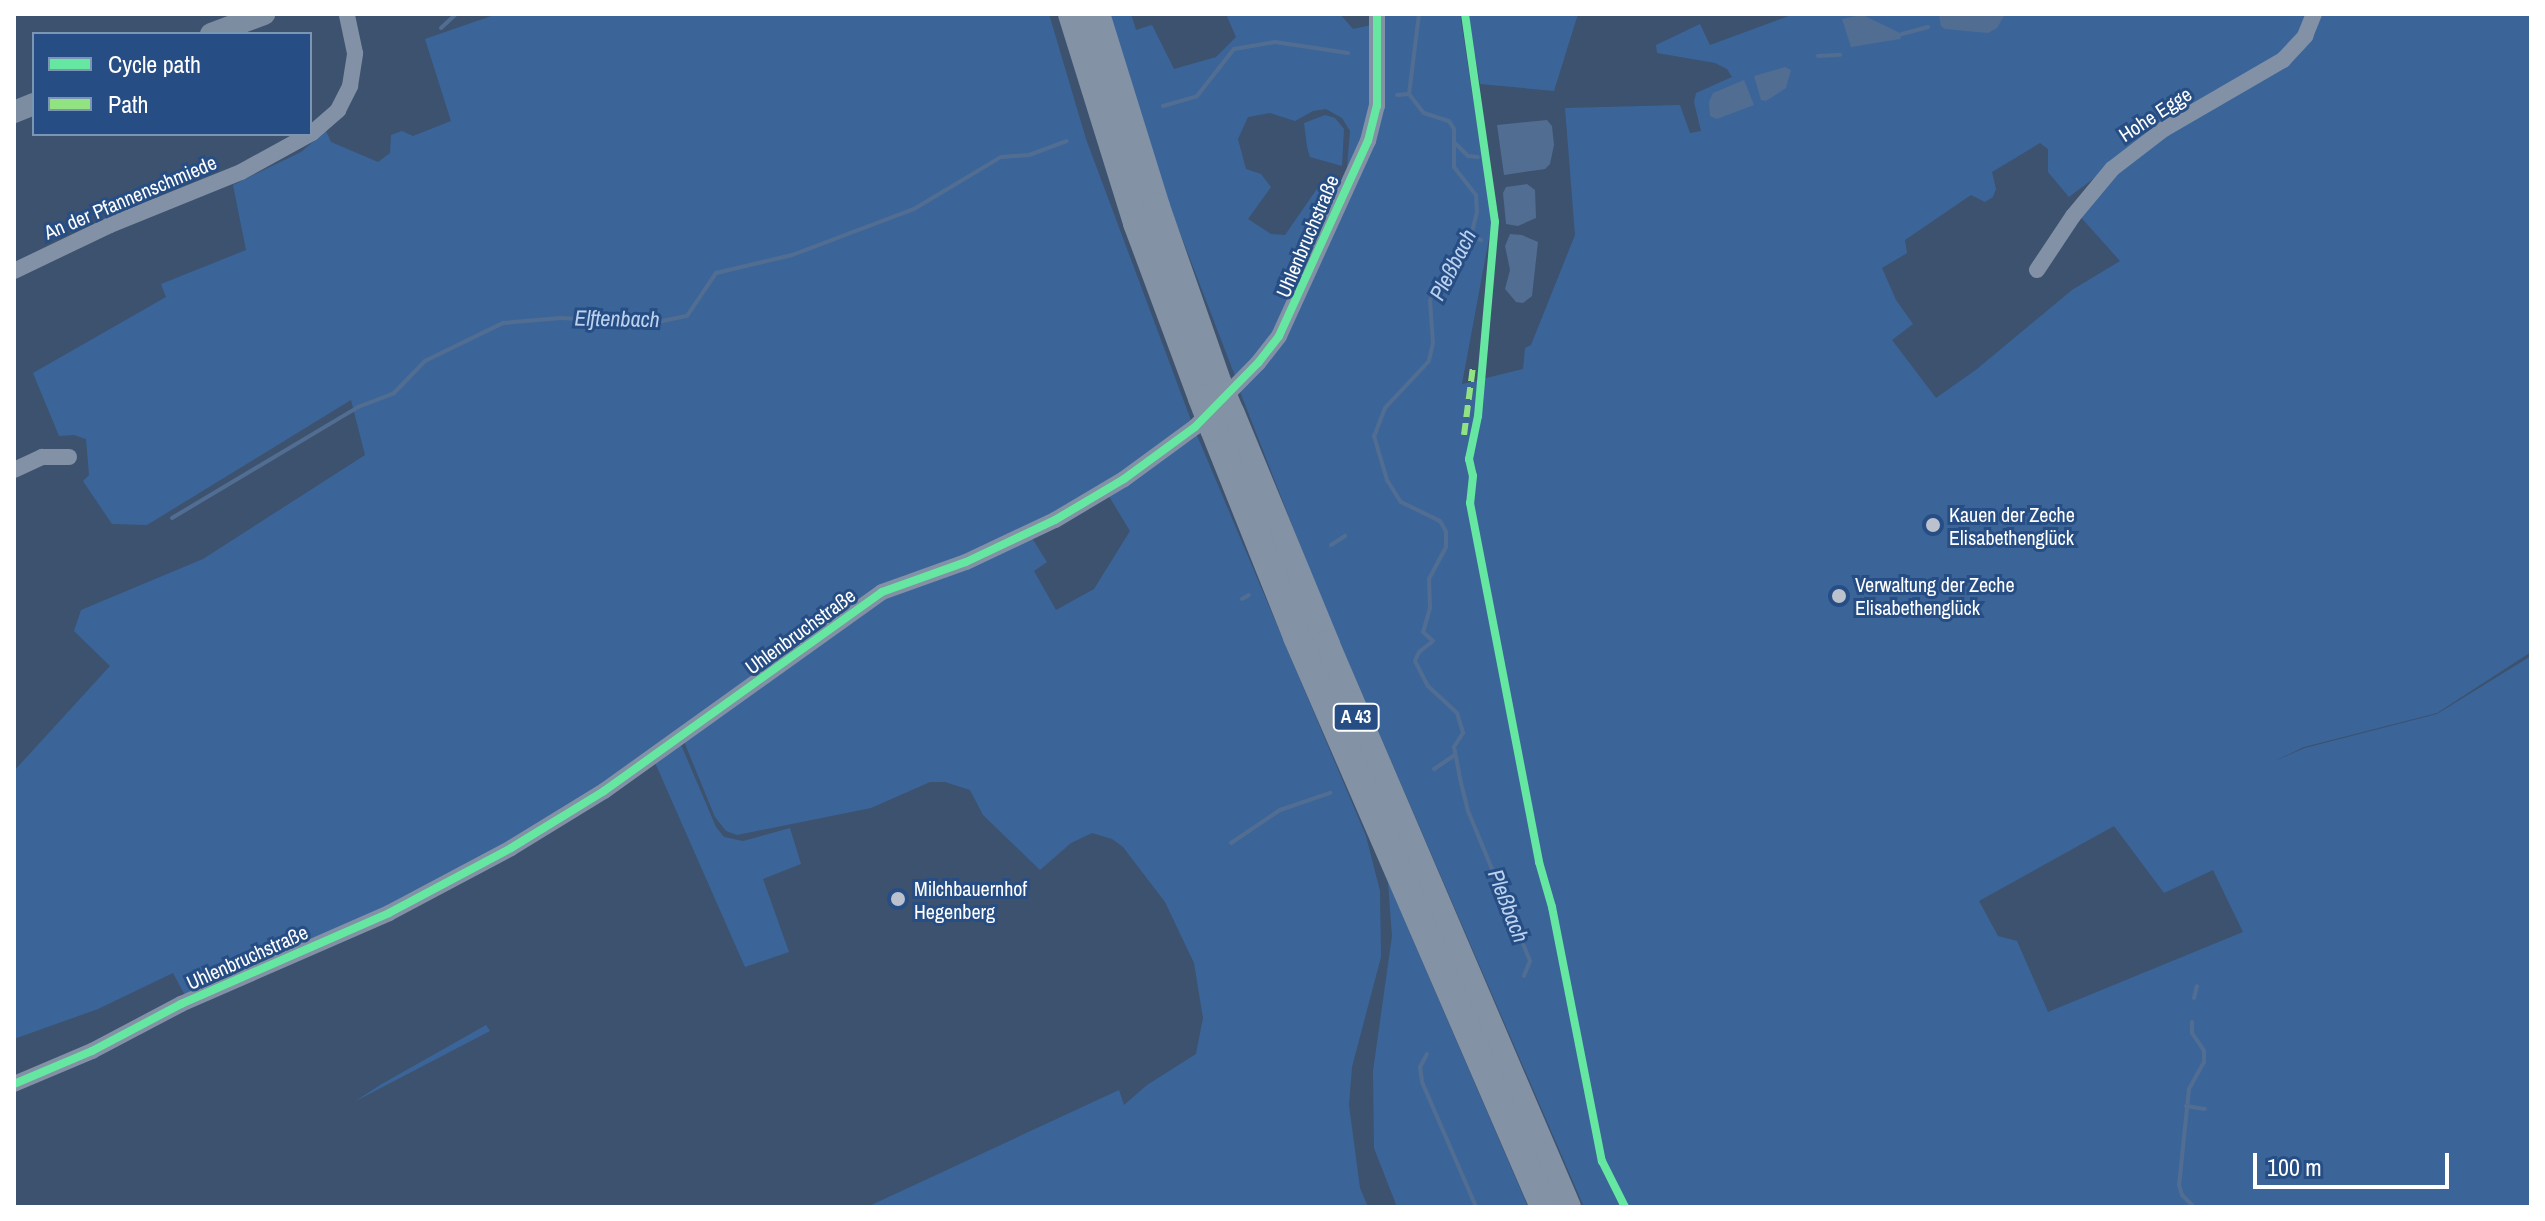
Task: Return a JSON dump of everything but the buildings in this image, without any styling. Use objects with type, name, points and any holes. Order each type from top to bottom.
[{"type":"highway","name":"A 43","points":[[1072,14],[1137,223],[1222,421],[1357,776],[1544,1207]]},
{"type":"highway","name":"A 43","points":[[1096,14],[1210,391]]},
{"type":"highway","name":"A 43","points":[[1222,421],[1349,701],[1567,1207]]},
{"type":"highway","points":[[1357,776],[1381,877]]},
{"type":"main road","points":[[216,32],[264,14]]},
{"type":"street","name":"An der Pfannenschmiede","points":[[312,133],[338,110],[350,86],[355,53],[347,14]]},
{"type":"street","name":"Uhlenbruchstraße","points":[[14,1084],[92,1051],[181,1004],[389,913],[478,867],[604,791],[882,592],[966,562],[1055,520],[1124,479],[1183,437],[1270,351],[1295,305],[1374,127],[1379,87],[1377,14]]},
{"type":"street","name":"Hohe Egge","points":[[2037,270],[2073,216],[2112,169],[2164,129],[2283,60],[2305,36],[2314,14]]},
{"type":"street","name":"An der Pfannenschmiede","points":[[14,271],[74,240],[241,172],[307,136]]},
{"type":"street","points":[[14,470],[42,457],[69,457]]},
{"type":"shaded area","points":[[497,14],[1049,14],[1086,139],[1192,423],[1121,474],[1050,515],[929,571],[905,575],[867,597],[625,773],[465,870],[187,999],[173,973],[98,1009],[14,1039],[14,771],[110,666],[74,631],[81,610],[203,559],[365,455],[351,400],[147,525],[112,524],[83,481],[89,475],[86,439],[74,435],[59,436],[33,373],[166,297],[161,284],[246,250],[233,185],[301,152],[326,131],[331,142],[378,162],[390,153],[391,135],[402,131],[413,136],[451,121],[425,39]]},
{"type":"shaded area","points":[[1110,14],[1131,14],[1136,30],[1152,25],[1174,69],[1216,57],[1236,37],[1226,14],[1340,14],[1353,29],[1376,24],[1374,109],[1350,167],[1347,167],[1350,131],[1342,118],[1326,109],[1313,111],[1295,121],[1270,113],[1248,117],[1238,139],[1246,169],[1261,174],[1271,187],[1248,219],[1271,234],[1285,235],[1321,183],[1337,188],[1336,198],[1274,340],[1235,376],[1169,204]]},
{"type":"shaded area","points":[[1381,14],[1460,14],[1492,222],[1462,384],[1523,369],[1525,348],[1531,345],[1575,235],[1565,108],[1680,105],[1690,133],[1701,131],[1694,102],[1696,93],[1732,77],[1727,69],[1715,63],[1657,53],[1656,45],[1700,24],[1710,45],[1794,14],[2311,14],[2303,34],[2281,56],[2168,122],[2069,197],[2048,172],[2048,149],[2040,143],[1992,172],[1996,189],[1993,197],[1985,202],[1971,195],[1905,240],[1907,253],[1882,268],[1896,300],[1913,324],[1892,340],[1936,398],[1977,369],[2072,290],[2120,261],[2078,214],[2100,185],[2136,151],[2164,131],[2291,58],[2304,44],[2317,14],[2531,14],[2531,652],[2437,713],[2304,747],[2272,762],[2305,748],[2437,714],[2531,656],[2531,1207],[1584,1207],[1321,599],[1239,389],[1250,382],[1287,327],[1374,134],[1381,95]],"holes":[[[2114,826],[2164,893],[2213,870],[2243,932],[2048,1012],[2017,941],[1998,936],[1979,901]]]},
{"type":"shaded area","points":[[1468,14],[1578,14],[1554,91],[1480,84]]},
{"type":"shaded area","points":[[2005,14],[1997,28],[1988,33],[1945,29],[1941,26],[1939,15]]},
{"type":"shaded area","points":[[1865,16],[1902,34],[1900,39],[1851,47],[1842,19]]},
{"type":"shaded area","points":[[1785,67],[1791,70],[1786,88],[1766,101],[1761,100],[1754,76]]},
{"type":"shaded area","points":[[1744,80],[1754,105],[1717,119],[1710,116],[1709,102],[1713,93]]},
{"type":"shaded area","points":[[1325,115],[1335,118],[1344,129],[1342,166],[1310,157],[1304,123]]},
{"type":"shaded area","points":[[1547,120],[1552,126],[1554,145],[1550,164],[1545,169],[1504,175],[1497,125]]},
{"type":"shaded area","points":[[1527,184],[1535,190],[1536,218],[1518,226],[1506,224],[1503,193],[1506,187]]},
{"type":"shaded area","points":[[1510,234],[1538,242],[1532,296],[1523,303],[1516,302],[1505,289],[1510,270],[1505,246]]},
{"type":"shaded area","points":[[1196,433],[1366,836],[1380,891],[1381,957],[1352,1067],[1349,1105],[1360,1188],[1368,1207],[867,1207],[1119,1090],[1124,1105],[1147,1085],[1196,1054],[1203,1018],[1194,963],[1165,902],[1123,847],[1112,839],[1092,833],[1071,843],[1040,870],[983,815],[970,790],[945,782],[930,782],[871,808],[737,835],[726,831],[715,817],[683,739],[869,602],[1030,535],[1047,562],[1034,571],[1056,610],[1094,589],[1130,531],[1107,493],[1191,440]]},
{"type":"shaded area","points":[[679,740],[716,827],[724,837],[743,841],[790,828],[801,864],[763,879],[789,952],[745,967],[653,758]]},
{"type":"shaded area","points":[[1388,882],[1528,1207],[1397,1207],[1374,1148],[1373,1071],[1392,936]]},
{"type":"shaded area","points":[[486,1025],[490,1031],[354,1102],[380,1085]]},
{"type":"waterway","points":[[441,28],[456,14]]},
{"type":"waterway","name":"Pleßbach","points":[[1419,14],[1409,94],[1424,113],[1449,121],[1454,129],[1454,167],[1476,195],[1477,212],[1471,236],[1430,300],[1433,343],[1429,361],[1385,408],[1374,436],[1387,480],[1401,502],[1440,521],[1446,532],[1446,547],[1429,579],[1430,608],[1423,632],[1433,641],[1419,652],[1415,661],[1428,686],[1457,713],[1463,733],[1454,747],[1468,811],[1530,961],[1524,976]]},
{"type":"waterway","points":[[1902,34],[1928,27]]},
{"type":"waterway","name":"Elftenbach","points":[[1163,106],[1197,96],[1234,49],[1275,42],[1348,53]]},
{"type":"waterway","points":[[1818,56],[1840,55]]},
{"type":"waterway","points":[[1397,95],[1409,94]]},
{"type":"waterway","name":"Elftenbach","points":[[172,518],[358,407],[394,393],[425,361],[503,323],[561,318],[653,323],[687,316],[716,273],[792,255],[914,209],[1001,157],[1029,155],[1067,141]]},
{"type":"waterway","points":[[1456,144],[1468,156],[1478,157]]},
{"type":"waterway","points":[[1471,236],[1481,240]]},
{"type":"waterway","points":[[1331,545],[1345,536]]},
{"type":"waterway","points":[[1242,599],[1249,595]]},
{"type":"waterway","points":[[1434,769],[1455,755]]},
{"type":"waterway","points":[[1231,843],[1280,810],[1330,793]]},
{"type":"waterway","points":[[2194,998],[2197,986]]},
{"type":"waterway","points":[[2192,1022],[2192,1033],[2204,1051],[2204,1062],[2189,1089],[2179,1185],[2182,1195],[2194,1207]]},
{"type":"waterway","name":"Pleßbach","points":[[1427,1054],[1420,1067],[1422,1082],[1476,1207]]},
{"type":"waterway","points":[[2186,1106],[2205,1109]]},
{"type":"marked path","points":[[1464,435],[1473,367]]},
{"type":"cycle path","points":[[14,1084],[92,1051],[181,1004],[389,913],[511,848],[604,791],[882,592],[966,562],[1055,520],[1124,479],[1195,427],[1258,363],[1279,336],[1368,141],[1377,106],[1377,14]]},
{"type":"cycle path","points":[[1465,14],[1495,222],[1478,416],[1469,459],[1473,476],[1470,503],[1539,862],[1552,907],[1602,1161],[1625,1207]]},
{"type":"place","name":"Kauen der Zeche Elisabethenglück","points":[[1933,525]]},
{"type":"place","name":"Verwaltung der Zeche Elisabethenglück","points":[[1839,596]]},
{"type":"place","name":"Milchbauernhof Hegenberg","points":[[898,899]]}]
